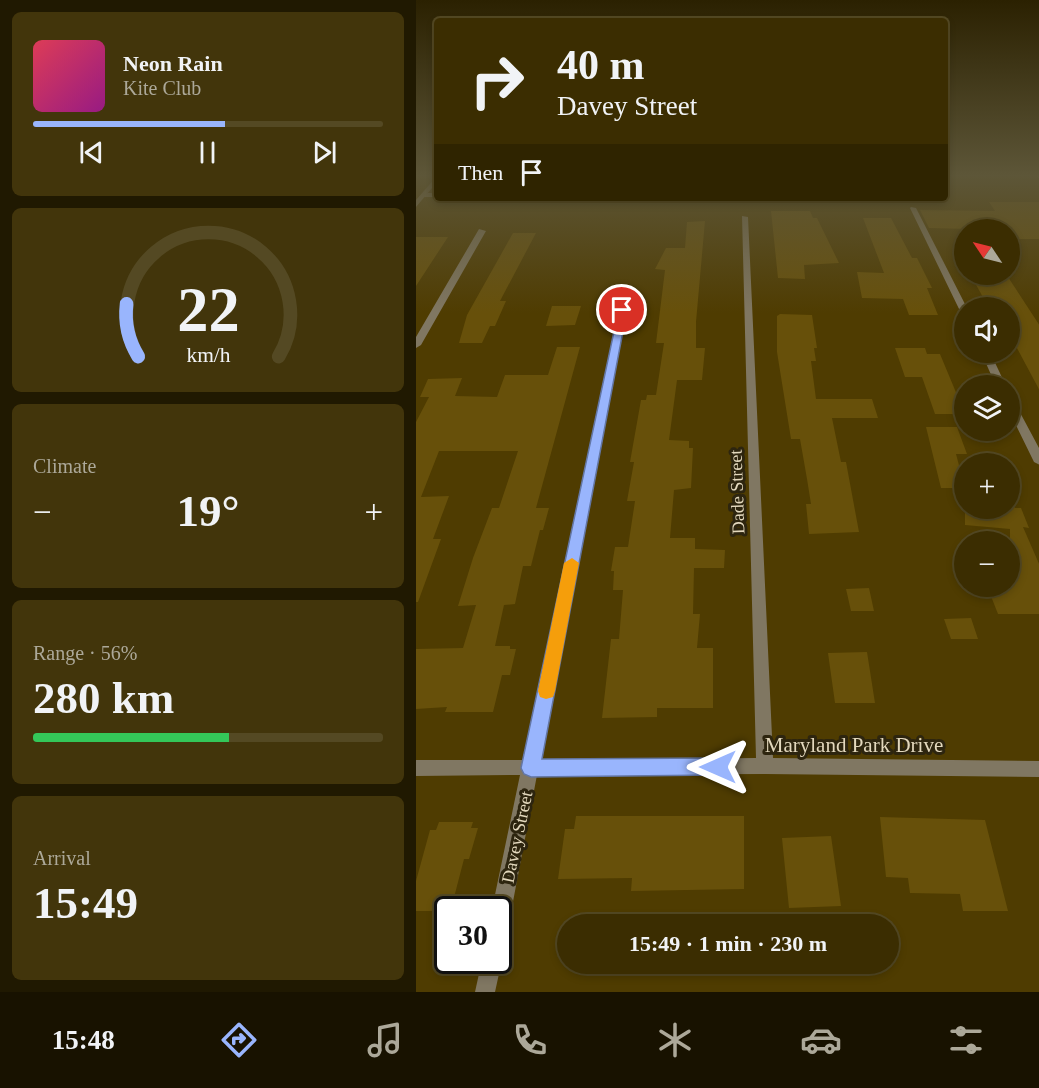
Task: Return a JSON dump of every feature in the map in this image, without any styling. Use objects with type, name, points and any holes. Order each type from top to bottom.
[{"type":"street","name":"Dade Street","points":[[744,221],[765,766]]},
{"type":"street","points":[[919,221],[957,297]]},
{"type":"street","points":[[416,345],[482,231]]},
{"type":"street","name":"Davey Street","points":[[505,896],[627,288]]},
{"type":"street","points":[[1020,423],[1040,462]]},
{"type":"street","name":"Maryland Park Drive","points":[[416,768],[765,766],[1040,769]]},
{"type":"street","points":[[485,992],[489,974]]},
{"type":"building","points":[[705,221],[696,322],[696,348],[705,348],[702,380],[677,380],[669,440],[689,441],[689,448],[693,448],[691,488],[674,490],[670,538],[695,538],[695,549],[725,550],[724,568],[694,568],[693,614],[700,614],[697,648],[713,648],[713,708],[657,708],[657,717],[602,718],[611,639],[619,639],[623,590],[613,590],[614,571],[611,571],[615,547],[628,547],[635,501],[627,501],[634,462],[630,462],[641,400],[646,400],[647,395],[656,395],[664,343],[656,343],[665,270],[655,269],[666,248],[685,248],[687,222]]},
{"type":"building","points":[[772,221],[819,221],[839,263],[804,265],[805,279],[778,278]]},
{"type":"building","points":[[864,221],[893,221],[912,258],[917,258],[932,288],[927,288],[938,315],[909,315],[903,299],[862,298],[857,272],[884,273]]},
{"type":"building","points":[[926,221],[954,221],[954,229],[929,228]]},
{"type":"building","points":[[1020,221],[1040,221],[1040,239],[1020,239]]},
{"type":"building","points":[[513,233],[536,233],[500,301],[506,301],[495,326],[490,326],[482,343],[459,343],[467,315]]},
{"type":"building","points":[[416,237],[448,237],[416,286]]},
{"type":"building","points":[[976,285],[1013,285],[1040,326],[1040,391],[1020,354],[1020,297],[983,297]]},
{"type":"building","points":[[552,306],[581,306],[575,325],[546,326]]},
{"type":"building","points":[[780,314],[812,315],[817,348],[814,348],[816,361],[811,361],[816,399],[872,399],[878,418],[832,418],[841,462],[846,462],[859,532],[809,534],[806,504],[811,504],[800,439],[791,439],[777,352],[777,316]]},
{"type":"building","points":[[557,347],[580,347],[536,508],[549,508],[543,530],[540,530],[531,566],[523,566],[515,604],[504,605],[495,646],[510,646],[510,649],[516,649],[510,675],[502,675],[493,712],[445,712],[447,707],[416,709],[416,649],[463,648],[476,605],[458,606],[492,508],[499,508],[518,451],[439,451],[421,497],[449,496],[433,539],[441,539],[418,602],[416,602],[416,422],[429,397],[420,397],[428,379],[462,378],[455,396],[497,397],[505,375],[548,375]]},
{"type":"building","points":[[895,348],[925,348],[927,354],[940,354],[954,388],[954,414],[935,414],[922,377],[905,377]]},
{"type":"building","points":[[926,427],[954,427],[954,441],[962,441],[967,453],[954,453],[954,488],[941,488]]},
{"type":"building","points":[[1021,508],[1029,528],[1023,527],[1040,566],[1040,614],[998,614],[991,597],[1020,597],[1020,531],[965,525],[965,519],[1020,519]]},
{"type":"building","points":[[869,588],[874,611],[851,611],[846,589]]},
{"type":"building","points":[[971,618],[978,639],[951,639],[944,619]]},
{"type":"building","points":[[867,652],[875,703],[835,703],[828,653]]},
{"type":"building","points":[[576,816],[744,816],[744,889],[631,891],[632,878],[558,879],[565,829],[574,829]]},
{"type":"building","points":[[880,817],[985,820],[1008,911],[963,911],[960,894],[910,893],[908,878],[886,877]]},
{"type":"building","points":[[439,822],[473,822],[471,828],[478,828],[469,859],[464,859],[454,896],[434,896],[434,911],[416,911],[416,881],[430,830],[436,830]]},
{"type":"building","points":[[831,836],[841,906],[789,908],[782,838]]},
{"type":"slow traffic","points":[[546,691],[572,563]]},
{"type":"route","points":[[622,310],[531,768],[718,767]]}]
